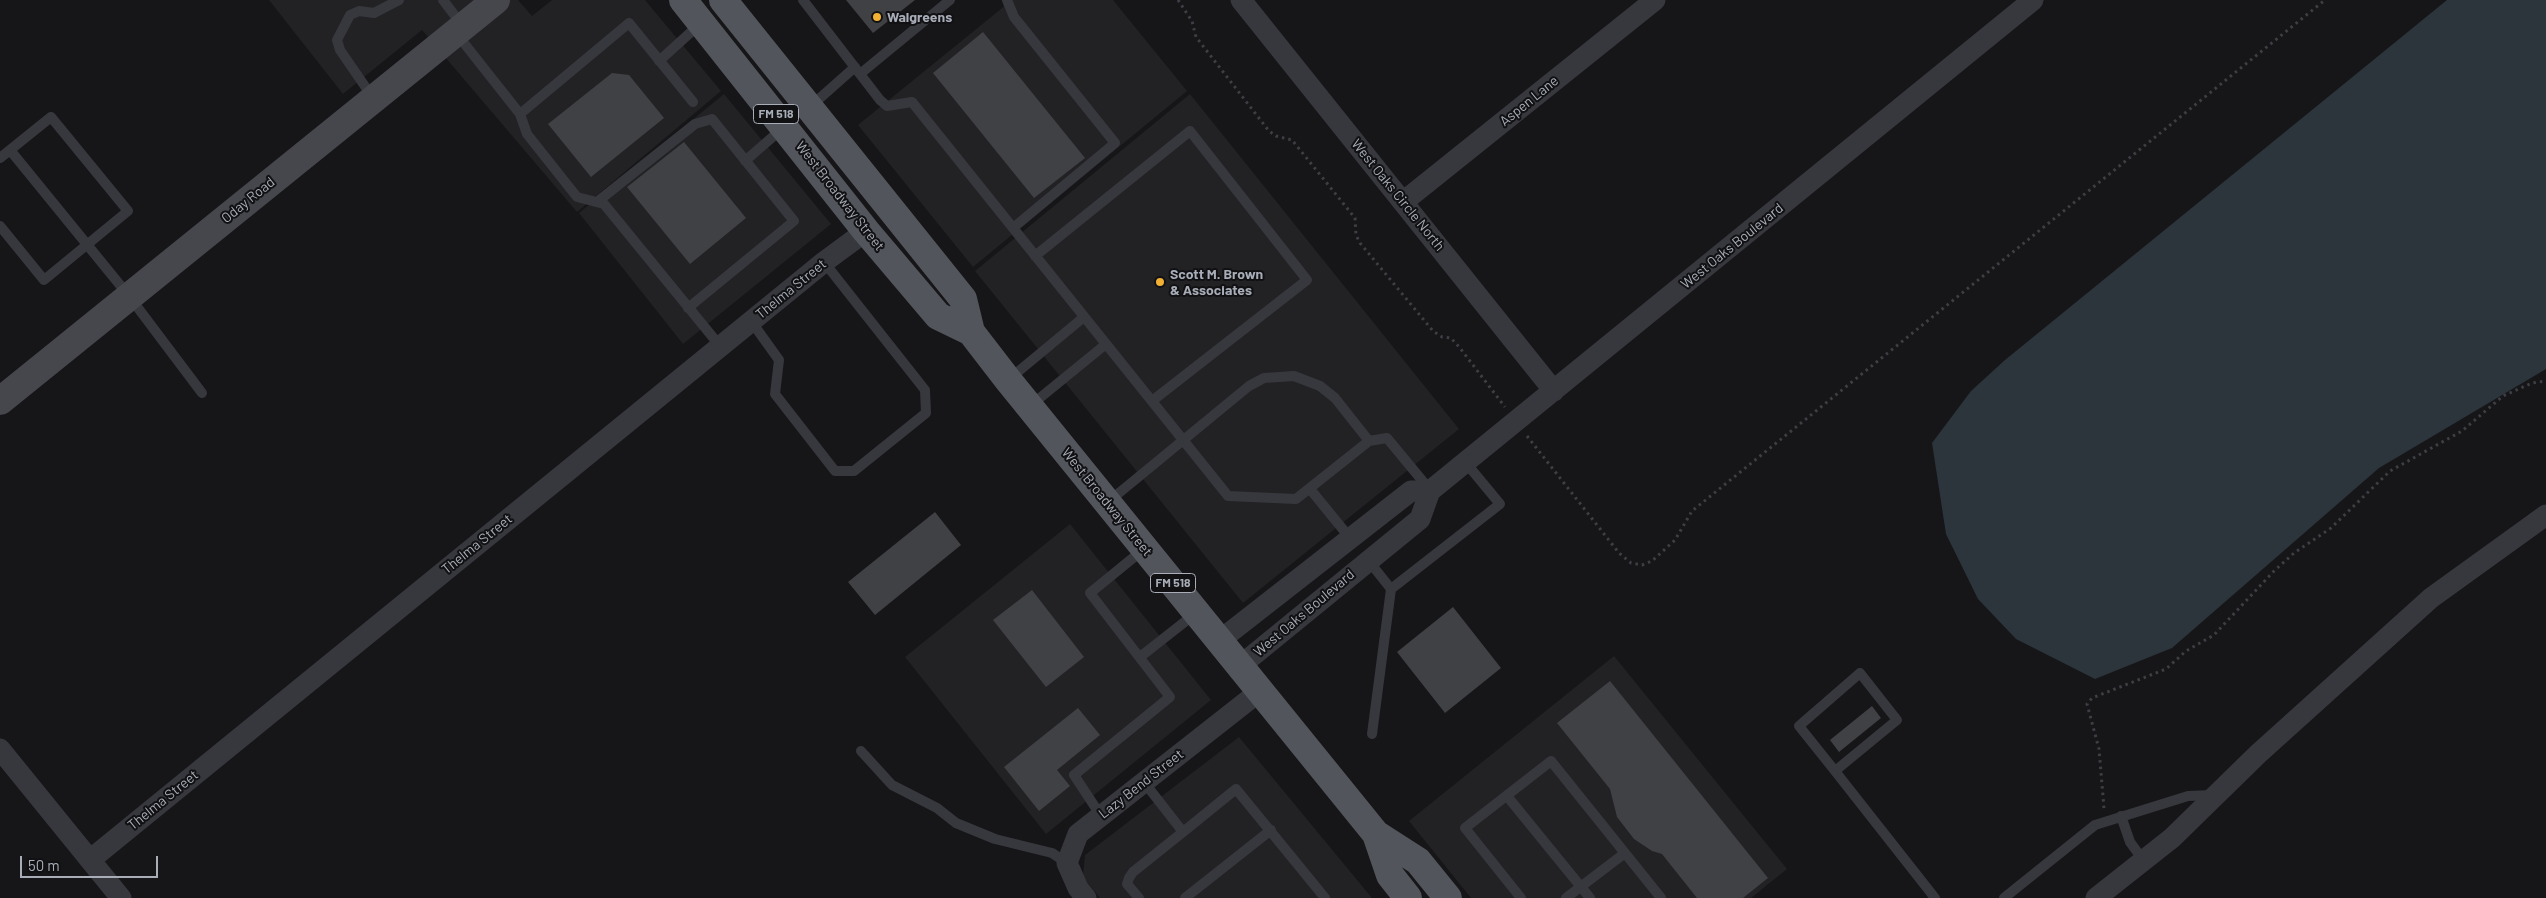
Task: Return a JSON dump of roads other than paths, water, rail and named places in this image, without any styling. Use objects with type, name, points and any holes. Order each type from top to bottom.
[{"type":"main road","name":"West Broadway Street","points":[[683,0],[785,126],[866,231],[938,316],[971,332]]},
{"type":"main road","name":"West Broadway Street","points":[[723,0],[963,299],[971,332],[1107,503],[1376,834],[1418,861],[1448,898]]},
{"type":"main road","name":"West Broadway Street","points":[[1376,834],[1390,875],[1408,898]]},
{"type":"street","name":"Oday Road","points":[[0,401],[496,0]]},
{"type":"street","name":"Aspen Lane","points":[[1403,202],[1655,0]]},
{"type":"street","name":"West Oaks Boulevard","points":[[1240,666],[1420,519],[1430,491],[2033,0]]},
{"type":"street","name":"West Oaks Circle North","points":[[1248,3],[1403,202],[1554,391]]},
{"type":"street","name":"Thelma Street","points":[[90,860],[720,346],[824,262],[866,231]]},
{"type":"street","name":"West Oaks Boulevard","points":[[1219,641],[1411,491],[1430,491]]},
{"type":"street","points":[[2096,898],[2172,838],[2216,794],[2431,598],[2546,515]]},
{"type":"street","name":"West Oaks Boulevard","points":[[1350,538],[1368,560]]},
{"type":"street","name":"Lazy Bend Street","points":[[1067,863],[1078,834],[1260,691]]},
{"type":"street","points":[[0,748],[121,898]]},
{"type":"street","points":[[1067,863],[1078,888],[1086,898]]},
{"type":"lane","points":[[374,99],[340,50],[337,40],[350,15],[359,11],[374,13],[399,0]]},
{"type":"lane","points":[[443,0],[459,29],[520,114],[527,134],[577,197],[604,204],[720,346]]},
{"type":"lane","points":[[802,0],[887,106],[912,102],[1228,496],[1296,499],[1369,441],[1387,438],[1430,491]]},
{"type":"lane","points":[[810,107],[950,0]]},
{"type":"lane","points":[[1007,0],[1014,17],[1115,143],[1013,228]]},
{"type":"lane","points":[[659,61],[701,22]]},
{"type":"lane","points":[[520,114],[628,23],[693,102]]},
{"type":"lane","points":[[0,158],[51,117],[128,212],[44,280],[0,226]]},
{"type":"lane","points":[[597,202],[695,124],[712,119],[794,221],[688,308]]},
{"type":"lane","points":[[745,161],[785,126]]},
{"type":"lane","points":[[1036,256],[1190,132],[1307,280],[1152,401]]},
{"type":"lane","points":[[10,150],[129,296],[202,393]]},
{"type":"lane","points":[[751,321],[779,360],[775,394],[836,471],[854,471],[926,413],[925,390],[824,262]]},
{"type":"lane","points":[[1008,380],[1084,317]]},
{"type":"lane","points":[[1029,406],[1106,344]]},
{"type":"lane","points":[[1107,503],[1249,386],[1264,378],[1294,376],[1320,386],[1335,398],[1369,441]]},
{"type":"lane","points":[[1372,734],[1391,589],[1500,504],[1466,463]]},
{"type":"lane","points":[[1310,489],[1350,538]]},
{"type":"lane","points":[[1101,816],[1074,775],[1170,697],[1090,592],[1145,549]]},
{"type":"lane","points":[[1368,560],[1391,589]]},
{"type":"lane","points":[[1140,657],[1197,613]]},
{"type":"lane","points":[[1834,771],[1897,720],[1860,673],[1799,726],[1834,771],[1935,898]]},
{"type":"lane","points":[[861,750],[892,785],[937,808],[956,823],[994,840],[1052,853],[1067,863]]},
{"type":"lane","points":[[1522,898],[1465,828],[1550,762],[1661,898]]},
{"type":"lane","points":[[1144,782],[1183,832]]},
{"type":"lane","points":[[1139,898],[1127,884],[1133,872],[1236,789],[1325,898]]},
{"type":"lane","points":[[2004,898],[2096,825],[2188,796],[2216,794]]},
{"type":"lane","points":[[1507,796],[1590,898]]},
{"type":"lane","points":[[2122,816],[2130,842],[2144,860]]},
{"type":"lane","points":[[1185,898],[1271,830]]},
{"type":"lane","points":[[1566,898],[1624,853]]},
{"type":"place","name":"Walgreens","points":[[877,17]]},
{"type":"place","name":"Scott M. Brown & Associates","points":[[1160,282]]}]
